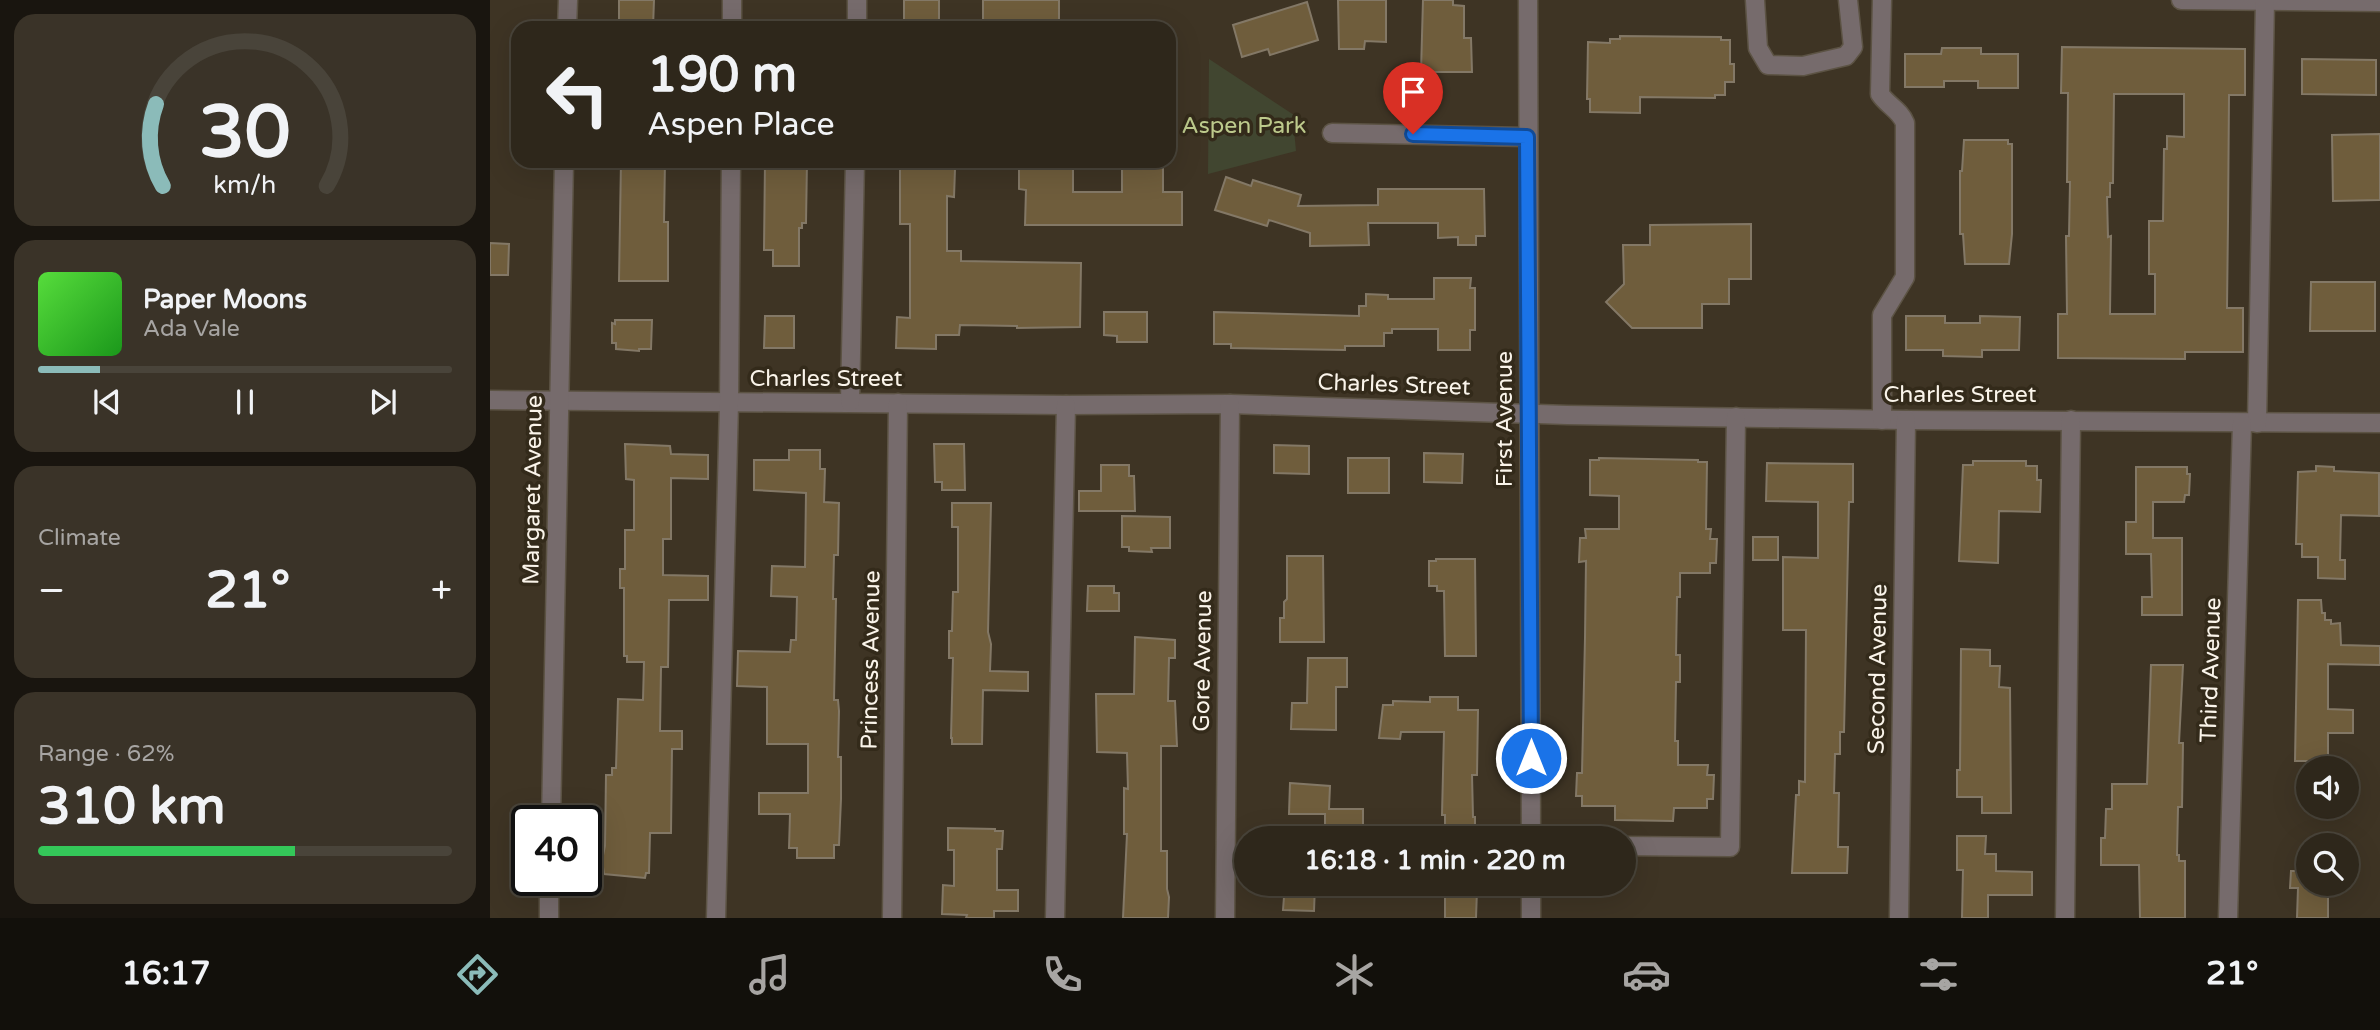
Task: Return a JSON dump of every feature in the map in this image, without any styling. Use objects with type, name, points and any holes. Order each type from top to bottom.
[{"type":"street","points":[[567,21],[568,0]]},
{"type":"street","points":[[732,21],[733,0]]},
{"type":"street","points":[[857,0],[857,21]]},
{"type":"street","name":"First Avenue","points":[[1528,0],[1531,826]]},
{"type":"street","points":[[1755,0],[1758,48],[1768,65],[1803,66],[1846,56],[1853,47],[1848,0]]},
{"type":"street","points":[[1882,0],[1880,94],[1902,116],[1905,123],[1905,277],[1882,315],[1882,420]]},
{"type":"street","points":[[2181,0],[2380,2]]},
{"type":"street","name":"Third Avenue","points":[[2228,918],[2265,1]]},
{"type":"street","points":[[1332,133],[1527,137]]},
{"type":"street","name":"Margaret Avenue","points":[[551,805],[564,168]]},
{"type":"street","points":[[716,918],[729,403],[731,168]]},
{"type":"street","points":[[850,402],[855,168]]},
{"type":"street","name":"Charles Street","points":[[490,400],[1230,404],[1530,414],[1882,420],[2380,423]]},
{"type":"street","name":"Princess Avenue","points":[[892,918],[898,403]]},
{"type":"street","name":"Gore Avenue","points":[[1225,918],[1230,404]]},
{"type":"street","points":[[1055,918],[1066,405]]},
{"type":"street","points":[[1636,846],[1730,847],[1735,417]]},
{"type":"street","name":"Second Avenue","points":[[1899,918],[1906,420]]},
{"type":"street","points":[[2065,918],[2071,420]]},
{"type":"street","points":[[549,918],[550,896]]},
{"type":"street","points":[[1531,896],[1531,918]]},
{"type":"green space","name":"Aspen Park","points":[[1209,59],[1300,119],[1294,130],[1296,151],[1208,174]]},
{"type":"building","points":[[619,0],[654,0],[653,21],[619,21]]},
{"type":"building","points":[[904,0],[939,0],[939,21],[904,21]]},
{"type":"building","points":[[983,0],[1059,0],[1059,21],[983,21]]},
{"type":"building","points":[[1338,0],[1386,0],[1386,42],[1365,41],[1364,49],[1339,49]]},
{"type":"building","points":[[1423,0],[1453,0],[1453,5],[1464,6],[1464,38],[1471,38],[1472,72],[1421,72]]},
{"type":"building","points":[[1307,2],[1318,40],[1270,55],[1268,49],[1242,57],[1233,25]]},
{"type":"building","points":[[1620,36],[1721,37],[1721,40],[1730,40],[1730,64],[1734,64],[1734,82],[1725,82],[1725,95],[1715,95],[1715,98],[1640,97],[1640,113],[1590,112],[1590,99],[1587,99],[1588,42],[1610,43],[1610,39],[1620,39]]},
{"type":"building","points":[[2062,47],[2245,49],[2245,95],[2229,95],[2227,308],[2243,308],[2243,352],[2185,352],[2185,359],[2058,358],[2058,314],[2067,314],[2066,236],[2069,236],[2070,182],[2067,182],[2068,93],[2061,93]],"holes":[[[2114,94],[2184,94],[2184,137],[2167,136],[2167,149],[2164,149],[2163,221],[2149,221],[2149,274],[2155,274],[2155,314],[2110,314],[2111,236],[2108,237],[2107,197],[2110,197],[2110,183],[2113,183]]]},
{"type":"building","points":[[1942,48],[1981,48],[1981,54],[2018,54],[2018,88],[1978,88],[1978,81],[1944,81],[1944,87],[1905,87],[1905,54],[1941,54]]},
{"type":"building","points":[[2302,59],[2376,60],[2376,95],[2302,94]]},
{"type":"building","points":[[2380,134],[2380,200],[2333,201],[2332,135]]},
{"type":"building","points":[[1964,140],[2008,140],[2008,144],[2012,144],[2012,234],[2009,264],[1965,264],[1963,234],[1960,234],[1960,171]]},
{"type":"building","points":[[621,168],[665,168],[664,222],[668,222],[668,281],[619,281]]},
{"type":"building","points":[[765,168],[807,168],[806,223],[802,223],[802,228],[799,228],[799,266],[773,266],[773,250],[764,250]]},
{"type":"building","points":[[900,168],[955,169],[954,197],[947,196],[947,251],[961,251],[961,261],[1081,263],[1080,327],[960,325],[959,335],[936,335],[936,349],[896,348],[897,317],[910,318],[910,224],[900,224]]},
{"type":"building","points":[[1019,168],[1073,168],[1073,192],[1122,192],[1122,168],[1163,168],[1163,192],[1182,192],[1182,225],[1025,225],[1026,190],[1019,189]]},
{"type":"building","points":[[1226,177],[1251,186],[1253,180],[1301,195],[1298,206],[1378,205],[1378,189],[1484,189],[1485,236],[1476,236],[1476,245],[1458,245],[1458,237],[1438,238],[1438,223],[1368,223],[1369,245],[1310,246],[1310,233],[1269,220],[1267,226],[1215,210]]},
{"type":"building","points":[[1751,224],[1751,279],[1729,279],[1729,304],[1702,304],[1702,328],[1632,328],[1606,302],[1624,284],[1623,245],[1650,245],[1650,225]]},
{"type":"building","points":[[490,243],[509,244],[508,275],[490,275]]},
{"type":"building","points":[[1434,278],[1471,278],[1470,288],[1475,288],[1475,330],[1470,330],[1470,350],[1438,350],[1438,329],[1392,329],[1392,333],[1384,333],[1384,346],[1345,346],[1345,350],[1231,348],[1231,344],[1214,344],[1214,312],[1359,316],[1359,306],[1366,306],[1366,294],[1388,295],[1388,299],[1434,299]]},
{"type":"building","points":[[2311,282],[2375,282],[2375,331],[2310,331]]},
{"type":"building","points":[[1104,312],[1147,312],[1147,342],[1117,342],[1117,336],[1104,335]]},
{"type":"building","points":[[765,316],[794,316],[794,348],[764,348]]},
{"type":"building","points":[[1906,316],[1945,316],[1945,323],[1980,323],[1980,316],[2020,317],[2019,350],[1982,350],[1982,357],[1943,356],[1943,350],[1906,350]]},
{"type":"building","points":[[615,320],[652,320],[651,349],[616,349],[616,343],[612,343],[612,323],[615,324]]},
{"type":"building","points":[[625,444],[670,446],[671,454],[708,455],[708,479],[671,478],[671,539],[663,539],[663,575],[708,576],[708,600],[669,600],[668,667],[661,667],[660,731],[682,731],[682,749],[672,749],[671,833],[650,833],[649,873],[646,873],[645,878],[604,874],[602,860],[605,846],[606,775],[612,775],[612,768],[616,768],[618,699],[643,700],[644,662],[627,662],[627,656],[624,656],[624,588],[620,588],[620,569],[625,569],[625,530],[634,530],[634,480],[626,479]]},
{"type":"building","points":[[934,444],[964,444],[965,490],[942,490],[942,482],[935,482]]},
{"type":"building","points":[[1274,445],[1309,446],[1309,474],[1274,473]]},
{"type":"building","points":[[789,450],[820,450],[820,469],[825,469],[824,502],[839,503],[838,555],[834,555],[833,599],[836,599],[834,700],[838,700],[839,711],[841,799],[839,845],[834,845],[834,858],[797,858],[797,848],[789,848],[790,814],[759,814],[759,793],[808,793],[808,744],[767,744],[767,687],[737,686],[738,651],[790,652],[791,640],[796,640],[797,597],[771,596],[772,566],[805,567],[806,493],[754,490],[754,460],[789,460]]},
{"type":"building","points":[[1424,453],[1463,454],[1462,483],[1424,482]]},
{"type":"building","points":[[1348,458],[1389,458],[1389,493],[1348,493]]},
{"type":"building","points":[[1599,458],[1707,462],[1706,529],[1711,529],[1710,539],[1717,539],[1716,563],[1710,563],[1710,573],[1680,573],[1676,655],[1680,655],[1680,682],[1676,682],[1675,741],[1678,741],[1678,765],[1708,765],[1707,775],[1714,775],[1713,799],[1707,799],[1707,808],[1674,808],[1673,821],[1615,820],[1615,806],[1582,806],[1582,796],[1576,796],[1577,773],[1582,773],[1585,638],[1586,561],[1579,562],[1580,538],[1586,538],[1585,529],[1619,529],[1619,496],[1590,495],[1590,460]]},
{"type":"building","points":[[1973,461],[2026,461],[2026,466],[2037,466],[2037,480],[2041,480],[2040,512],[1999,511],[1998,563],[1959,561],[1963,465],[1973,465]]},
{"type":"building","points":[[1767,463],[1853,464],[1853,502],[1849,502],[1844,732],[1840,732],[1840,754],[1835,754],[1834,793],[1839,793],[1838,847],[1848,847],[1847,873],[1792,873],[1796,795],[1799,795],[1799,781],[1805,782],[1806,630],[1783,630],[1783,557],[1818,558],[1818,502],[1766,501]]},
{"type":"building","points":[[1101,465],[1129,465],[1129,476],[1134,476],[1135,511],[1079,511],[1079,491],[1101,491]]},
{"type":"building","points":[[2316,466],[2334,467],[2334,471],[2379,473],[2379,516],[2341,515],[2340,560],[2345,560],[2345,579],[2318,578],[2318,557],[2302,557],[2302,544],[2296,544],[2298,472],[2316,471]]},
{"type":"building","points":[[2136,467],[2187,467],[2187,474],[2190,474],[2189,495],[2185,495],[2184,502],[2153,502],[2153,538],[2182,538],[2182,615],[2142,615],[2142,597],[2152,597],[2151,554],[2126,554],[2126,522],[2136,522]]},
{"type":"building","points":[[952,503],[991,503],[988,632],[991,644],[990,671],[1028,672],[1028,691],[983,690],[982,744],[952,744],[951,738],[953,658],[949,658],[949,631],[952,631],[953,592],[958,592],[958,527],[952,527]]},
{"type":"building","points":[[1122,516],[1170,517],[1170,548],[1151,548],[1152,552],[1129,551],[1129,547],[1122,547]]},
{"type":"building","points":[[1753,537],[1778,537],[1778,560],[1753,560]]},
{"type":"building","points":[[1287,556],[1323,556],[1324,642],[1280,642],[1280,618],[1284,618],[1284,602],[1287,599]]},
{"type":"building","points":[[1475,559],[1476,656],[1445,656],[1444,591],[1437,591],[1437,586],[1429,586],[1429,561]]},
{"type":"building","points":[[1088,586],[1114,586],[1114,593],[1119,593],[1119,611],[1087,611]]},
{"type":"building","points":[[2298,600],[2321,600],[2325,620],[2331,620],[2331,624],[2340,623],[2341,645],[2380,646],[2380,665],[2328,664],[2328,709],[2353,710],[2353,733],[2328,733],[2328,756],[2296,756],[2295,761]]},
{"type":"building","points":[[1135,637],[1175,640],[1175,658],[1169,658],[1168,701],[1175,701],[1177,746],[1161,746],[1161,851],[1167,851],[1168,918],[1123,918],[1127,834],[1124,834],[1124,788],[1128,789],[1127,753],[1097,752],[1096,694],[1134,694]]},
{"type":"building","points":[[1961,649],[1990,650],[1990,666],[2000,666],[1999,687],[2010,688],[2011,813],[1982,813],[1982,797],[1957,797],[1957,770],[1960,770]]},
{"type":"building","points":[[1308,658],[1347,658],[1347,687],[1336,687],[1336,730],[1291,729],[1292,703],[1307,703]]},
{"type":"building","points":[[2151,665],[2183,665],[2179,743],[2183,743],[2182,807],[2178,807],[2177,855],[2179,861],[2185,861],[2185,918],[2140,918],[2139,865],[2101,865],[2101,838],[2105,838],[2106,809],[2112,809],[2112,784],[2147,784]]},
{"type":"building","points":[[1430,697],[1458,697],[1458,710],[1478,710],[1477,775],[1472,775],[1475,826],[1445,826],[1445,815],[1442,815],[1444,732],[1401,732],[1400,739],[1379,738],[1383,705],[1393,705],[1393,701],[1430,702]]},
{"type":"building","points":[[1290,783],[1330,786],[1329,809],[1363,809],[1363,826],[1325,826],[1325,814],[1289,814]]},
{"type":"building","points":[[948,828],[1003,831],[1002,849],[997,849],[997,890],[1018,890],[1018,911],[994,911],[994,918],[966,918],[967,915],[942,914],[943,885],[954,886],[954,850],[948,850]]},
{"type":"building","points":[[1957,836],[1986,836],[1985,854],[1996,854],[1996,871],[2032,872],[2032,895],[1988,895],[1988,918],[1962,918],[1963,870],[1957,870]]},
{"type":"building","points":[[2291,871],[2296,871],[2296,888],[2290,888]]},
{"type":"building","points":[[1284,896],[1315,896],[1314,911],[1283,910]]},
{"type":"building","points":[[1445,896],[1477,896],[1476,918],[1445,918]]},
{"type":"building","points":[[2298,896],[2328,896],[2328,918],[2297,918]]},
{"type":"route","points":[[1413,134],[1527,137],[1531,758]]}]
